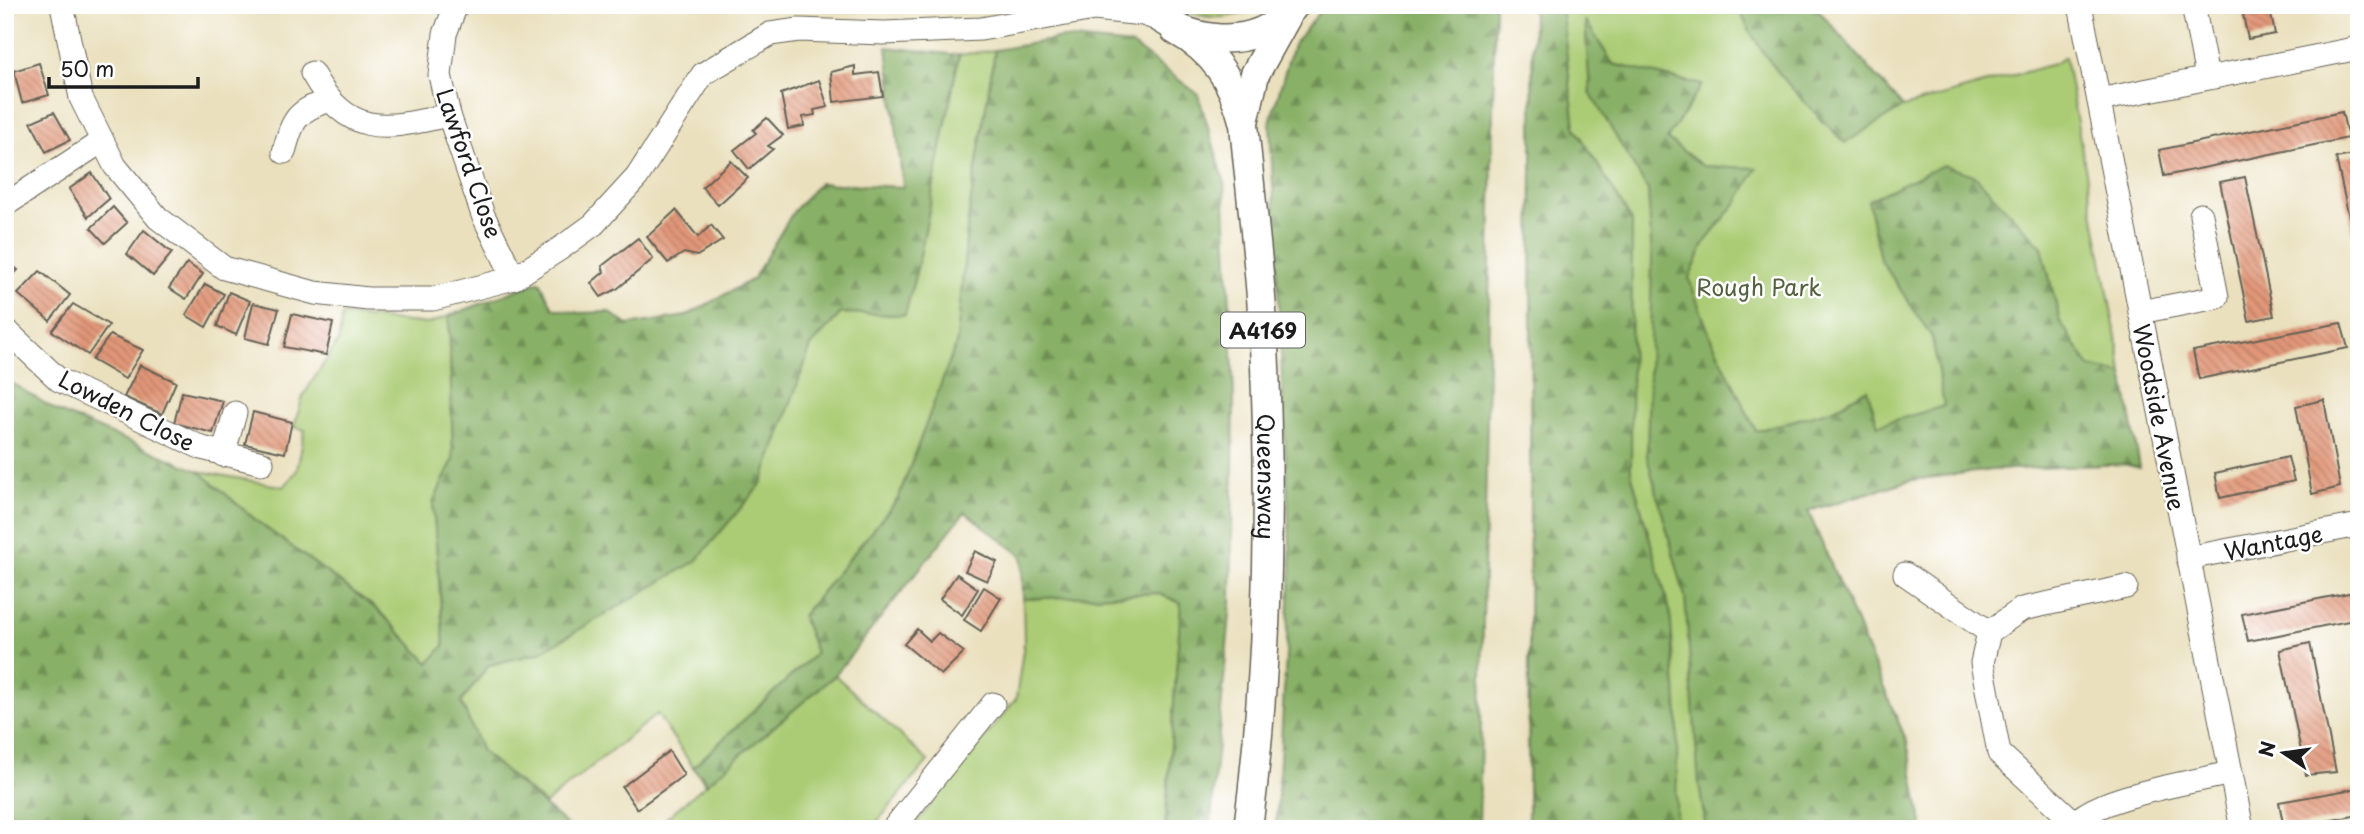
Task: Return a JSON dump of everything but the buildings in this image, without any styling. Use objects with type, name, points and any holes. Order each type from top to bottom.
[{"type":"main road","points":[[1160,18],[1205,39],[1236,38],[1266,29],[1293,8]]},
{"type":"main road","name":"Queensway","points":[[1244,124],[1255,74],[1293,8]]},
{"type":"main road","name":"Queensway","points":[[1160,18],[1195,41],[1220,65],[1234,92],[1244,124],[1263,325],[1267,537],[1261,678],[1248,829]]},
{"type":"street","points":[[62,5],[81,98],[115,166],[158,218],[224,268],[315,293],[369,299],[433,299],[514,278],[594,223],[636,177],[703,74],[770,34],[799,30],[884,33],[981,29],[1046,16],[1101,9],[1160,18]]},
{"type":"street","name":"Lawford Close","points":[[456,5],[445,34],[440,75],[449,115],[483,215],[514,278]]},
{"type":"street","points":[[1046,16],[1069,5]]},
{"type":"street","name":"Woodside Avenue","points":[[2080,5],[2242,829]]},
{"type":"street","points":[[2193,5],[2207,77]]},
{"type":"street","points":[[2099,100],[2359,48]]},
{"type":"street","points":[[312,73],[328,101],[356,121],[393,127],[449,115]]},
{"type":"street","points":[[284,152],[290,125],[307,107],[328,101]]},
{"type":"street","points":[[5,205],[102,141]]},
{"type":"street","points":[[2140,313],[2217,297],[2201,215]]},
{"type":"street","name":"Lowden Close","points":[[5,329],[59,380],[165,433],[223,455],[262,463]]},
{"type":"street","name":"Lowden Close","points":[[223,455],[235,413]]},
{"type":"street","name":"Wantage","points":[[2188,558],[2359,525]]},
{"type":"street","points":[[1905,574],[1989,632]]},
{"type":"street","points":[[2126,587],[2022,609],[1989,632],[1982,663],[1999,753],[2072,825],[2106,802],[2231,774]]},
{"type":"street","points":[[892,829],[993,704]]},
{"type":"green space","points":[[1171,5],[1261,5],[1238,15],[1216,17],[1194,14]]},
{"type":"green space","points":[[1325,5],[1495,5],[1479,829],[1276,829],[1291,568],[1270,122],[1293,45]]},
{"type":"green space","name":"Rough Park","points":[[1533,5],[1814,5],[1903,107],[2053,64],[2065,57],[2140,468],[2124,464],[1990,470],[1911,480],[1808,511],[1907,742],[1923,829],[1528,829]]},
{"type":"green space","points":[[1533,5],[1561,5],[1575,127],[1632,221],[1631,472],[1670,611],[1678,716],[1676,818],[1671,829],[1528,829]]},
{"type":"green space","points":[[1738,5],[1814,5],[1903,107],[1845,143],[1799,96],[1770,61],[1746,24]]},
{"type":"green space","points":[[1585,20],[1613,64],[1702,85],[1667,139],[1703,166],[1757,168],[1738,201],[1705,242],[1689,279],[1711,338],[1756,431],[1834,409],[1867,389],[1878,425],[1944,406],[1932,337],[1880,259],[1868,200],[1943,165],[1974,175],[2042,247],[2060,321],[2090,367],[2123,374],[2140,468],[2124,464],[1990,470],[1911,480],[1808,511],[1907,742],[1923,829],[1706,829],[1699,785],[1685,597],[1647,457],[1652,261],[1648,190],[1590,93]]},
{"type":"green space","points":[[1062,38],[1132,45],[1198,94],[1224,180],[1234,395],[1231,603],[1210,829],[1165,829],[1181,603],[1157,593],[1023,599],[1022,556],[965,512],[835,675],[706,784],[693,767],[816,653],[802,616],[898,499],[957,341],[968,219],[995,50]]},
{"type":"green space","points":[[887,47],[959,55],[920,256],[905,315],[841,313],[811,346],[762,483],[696,561],[539,653],[489,665],[461,702],[482,752],[572,829],[5,829],[5,379],[59,412],[199,471],[258,522],[378,610],[429,663],[444,646],[433,503],[453,460],[449,316],[540,281],[553,308],[579,313],[609,312],[628,325],[686,316],[753,279],[793,212],[819,183],[903,187]]},
{"type":"green space","points":[[995,50],[968,219],[957,341],[898,499],[802,616],[816,653],[693,767],[657,714],[545,804],[482,752],[461,702],[489,665],[539,653],[762,483],[811,346],[841,313],[905,315],[920,256],[959,55]]},
{"type":"green space","points":[[342,315],[428,324],[449,316],[453,460],[433,503],[444,646],[429,664],[378,610],[258,522],[199,471],[284,487],[297,470],[305,430],[294,427],[303,396],[339,340]]},
{"type":"green space","points":[[1157,593],[1181,603],[1165,829],[911,829],[1016,699],[1024,643],[1023,599]]},
{"type":"green space","points":[[835,675],[928,761],[871,829],[653,829]]}]
